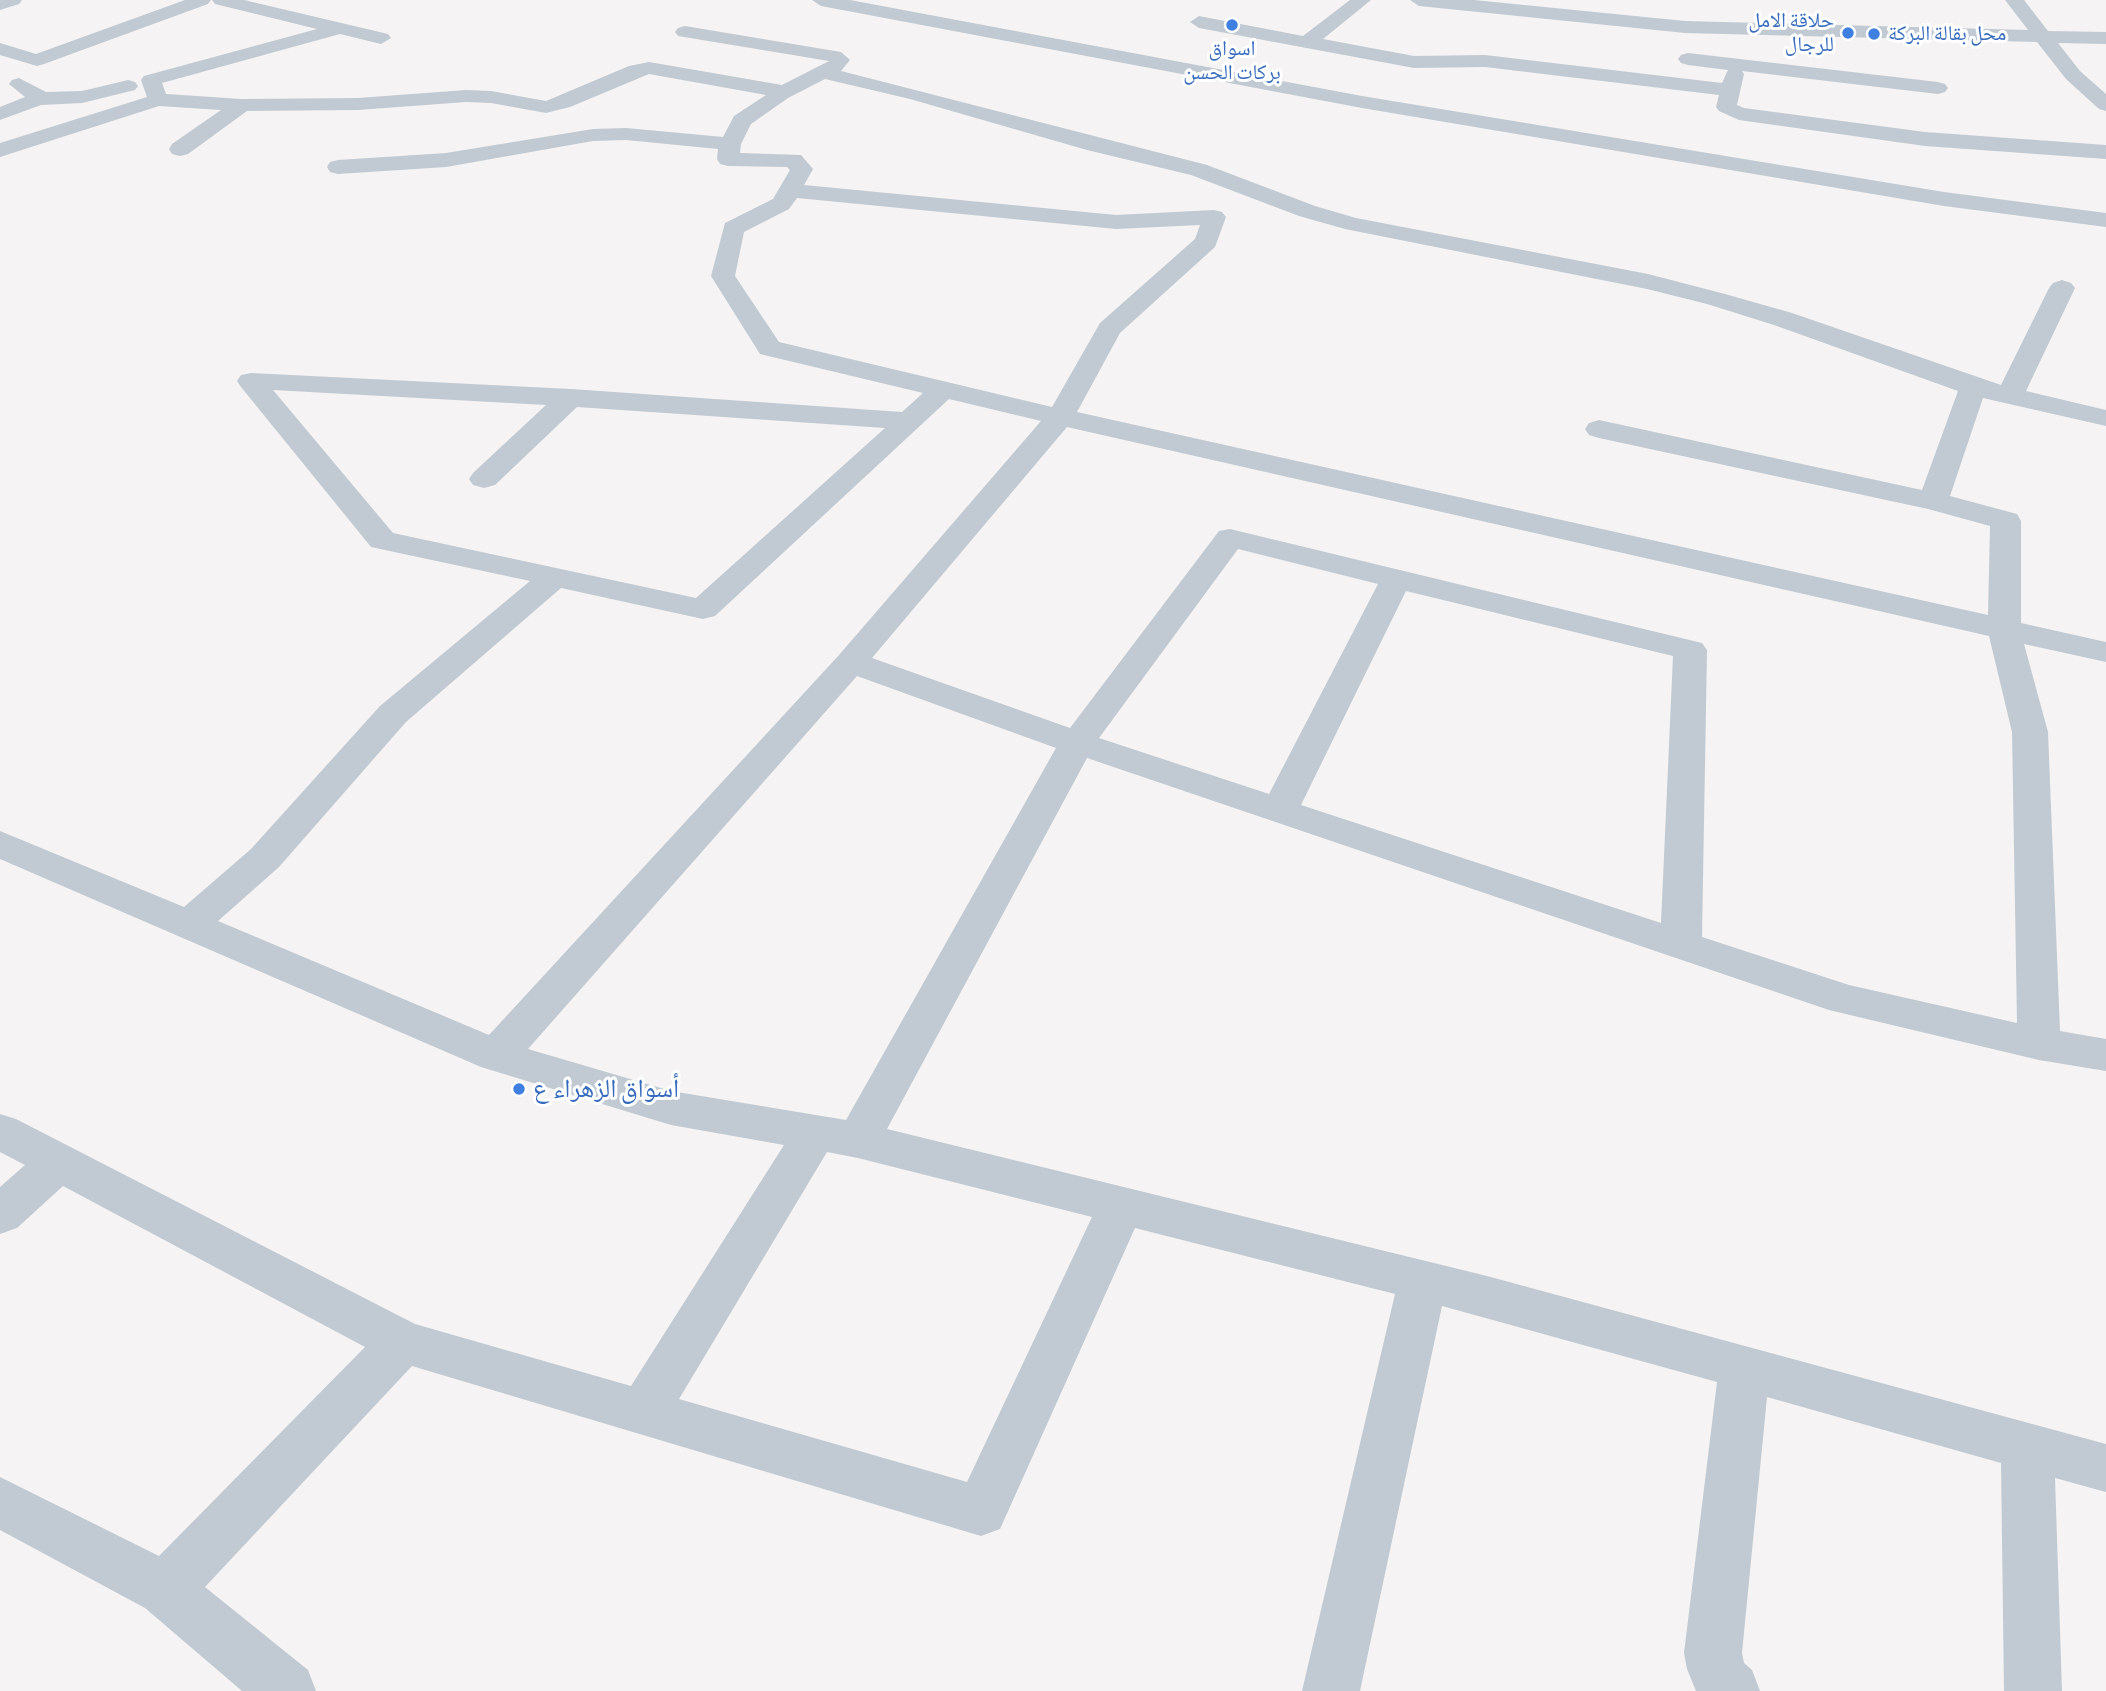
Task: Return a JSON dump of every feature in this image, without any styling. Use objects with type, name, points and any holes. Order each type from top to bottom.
[{"type":"street","points":[[0,4],[13,0]]},
{"type":"street","points":[[38,99],[38,96],[9,87],[37,60],[202,0]]},
{"type":"street","points":[[220,0],[382,38]]},
{"type":"street","points":[[821,0],[1265,85],[1969,203],[2106,220]]},
{"type":"street","points":[[1308,41],[1362,0]]},
{"type":"street","points":[[1419,0],[1471,3],[1637,24],[1764,31],[1922,35],[2039,34],[2106,38]]},
{"type":"street","points":[[2014,0],[2073,75],[2106,105]]},
{"type":"street","points":[[1493,27],[1510,10]]},
{"type":"street","points":[[1757,10],[1764,31]]},
{"type":"street","points":[[1199,21],[1414,62],[1496,62],[1730,90]]},
{"type":"street","points":[[0,150],[154,90],[219,61],[337,29]]},
{"type":"street","points":[[685,32],[834,56],[840,60],[825,73],[786,92],[742,121],[730,144],[728,159],[793,160],[802,169],[781,204],[733,228],[723,276],[769,348],[1060,417],[2106,652]]},
{"type":"street","points":[[1455,62],[1475,44]]},
{"type":"street","points":[[1142,60],[1163,46]]},
{"type":"street","points":[[0,49],[37,60]]},
{"type":"street","points":[[1670,57],[1937,88]]},
{"type":"street","points":[[219,61],[255,74]]},
{"type":"street","points":[[1737,65],[1726,107],[1746,116],[1936,140],[2106,152]]},
{"type":"street","points":[[0,114],[38,99],[154,90],[242,105],[358,104],[466,96],[491,97],[547,107],[563,103],[636,70],[649,68],[786,92]]},
{"type":"street","points":[[825,73],[926,96],[1095,145],[1199,170],[1307,211],[1353,224],[1648,282],[1716,299],[1783,319],[1973,387],[2106,418]]},
{"type":"street","points":[[180,149],[242,105]]},
{"type":"street","points":[[338,167],[446,160],[593,135],[626,134],[730,144]]},
{"type":"street","points":[[496,1056],[851,662],[1060,417],[1108,329],[1206,242],[1214,217],[1116,222],[790,190]]},
{"type":"street","points":[[2009,397],[2062,288]]},
{"type":"street","points":[[909,421],[571,397],[251,381],[382,540],[703,609],[909,421],[944,389]]},
{"type":"street","points":[[1933,501],[1973,387]]},
{"type":"street","points":[[484,479],[571,397]]},
{"type":"street","points":[[1599,429],[1933,501],[2006,522],[2004,630],[2030,732],[2039,1044]]},
{"type":"street","points":[[644,1410],[836,1136],[1077,743],[1230,538],[1690,650],[1681,944]]},
{"type":"street","points":[[189,924],[265,858],[393,714],[555,577]]},
{"type":"street","points":[[1280,810],[1396,579]]},
{"type":"street","points":[[851,662],[1077,743],[1844,999],[2039,1044],[2106,1055]]},
{"type":"street","points":[[0,844],[496,1056],[671,1108],[836,1136],[1423,1281],[2106,1468]]},
{"type":"street","points":[[0,1131],[403,1342],[644,1410],[981,1511],[1121,1206]]},
{"type":"street","points":[[0,1215],[59,1162]]},
{"type":"street","points":[[1331,1691],[1423,1281]]},
{"type":"street","points":[[165,1589],[403,1342]]},
{"type":"street","points":[[1731,1691],[1724,1685],[1716,1669],[1713,1653],[1744,1369]]},
{"type":"street","points":[[2027,1447],[2033,1691]]},
{"type":"street","points":[[0,1502],[165,1589],[287,1691]]},
{"type":"place","name":"اسواق بركات الحسن","points":[[1232,25]]},
{"type":"place","name":"حلاقة الامل للرجال","points":[[1848,33]]},
{"type":"place","name":"محل بقالة البركة","points":[[1874,34]]},
{"type":"place","name":"أسواق الزهراء ع","points":[[519,1089]]}]
